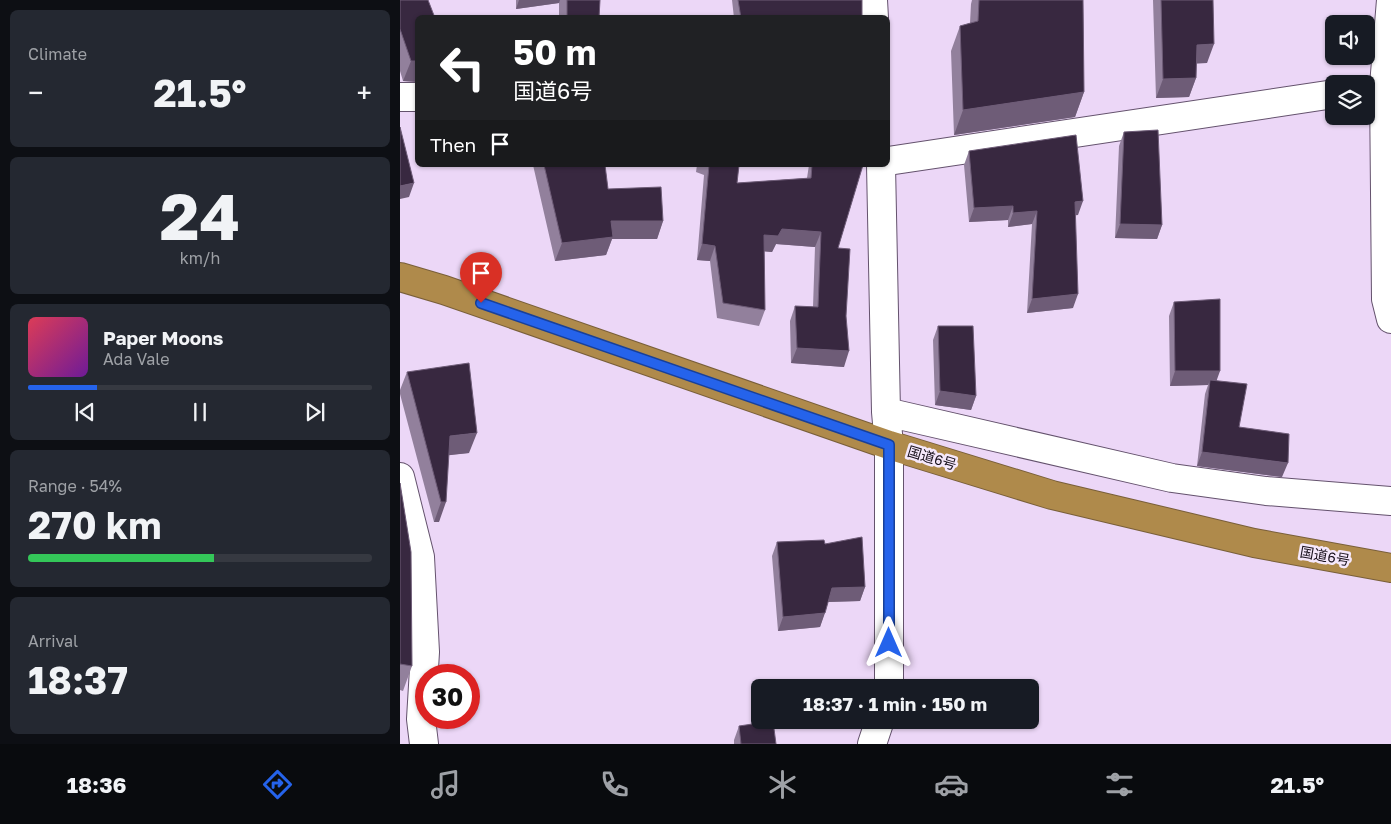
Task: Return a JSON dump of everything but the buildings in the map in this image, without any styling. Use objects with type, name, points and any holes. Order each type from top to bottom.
[{"type":"highway","name":"国道6号","points":[[400,276],[889,445],[1052,495],[1254,544],[1391,568]]},
{"type":"street","points":[[873,0],[874,15]]},
{"type":"street","points":[[1391,0],[1375,88],[1386,299],[1391,319]]},
{"type":"street","points":[[890,160],[1325,95]]},
{"type":"street","points":[[400,97],[415,97]]},
{"type":"street","points":[[881,167],[886,412],[889,445],[889,679]]},
{"type":"street","points":[[886,412],[1172,478],[1266,491],[1391,501]]},
{"type":"street","points":[[400,477],[420,557],[425,652],[423,664]]},
{"type":"street","points":[[872,744],[877,729]]},
{"type":"route","points":[[481,303],[889,445],[889,643]]}]
